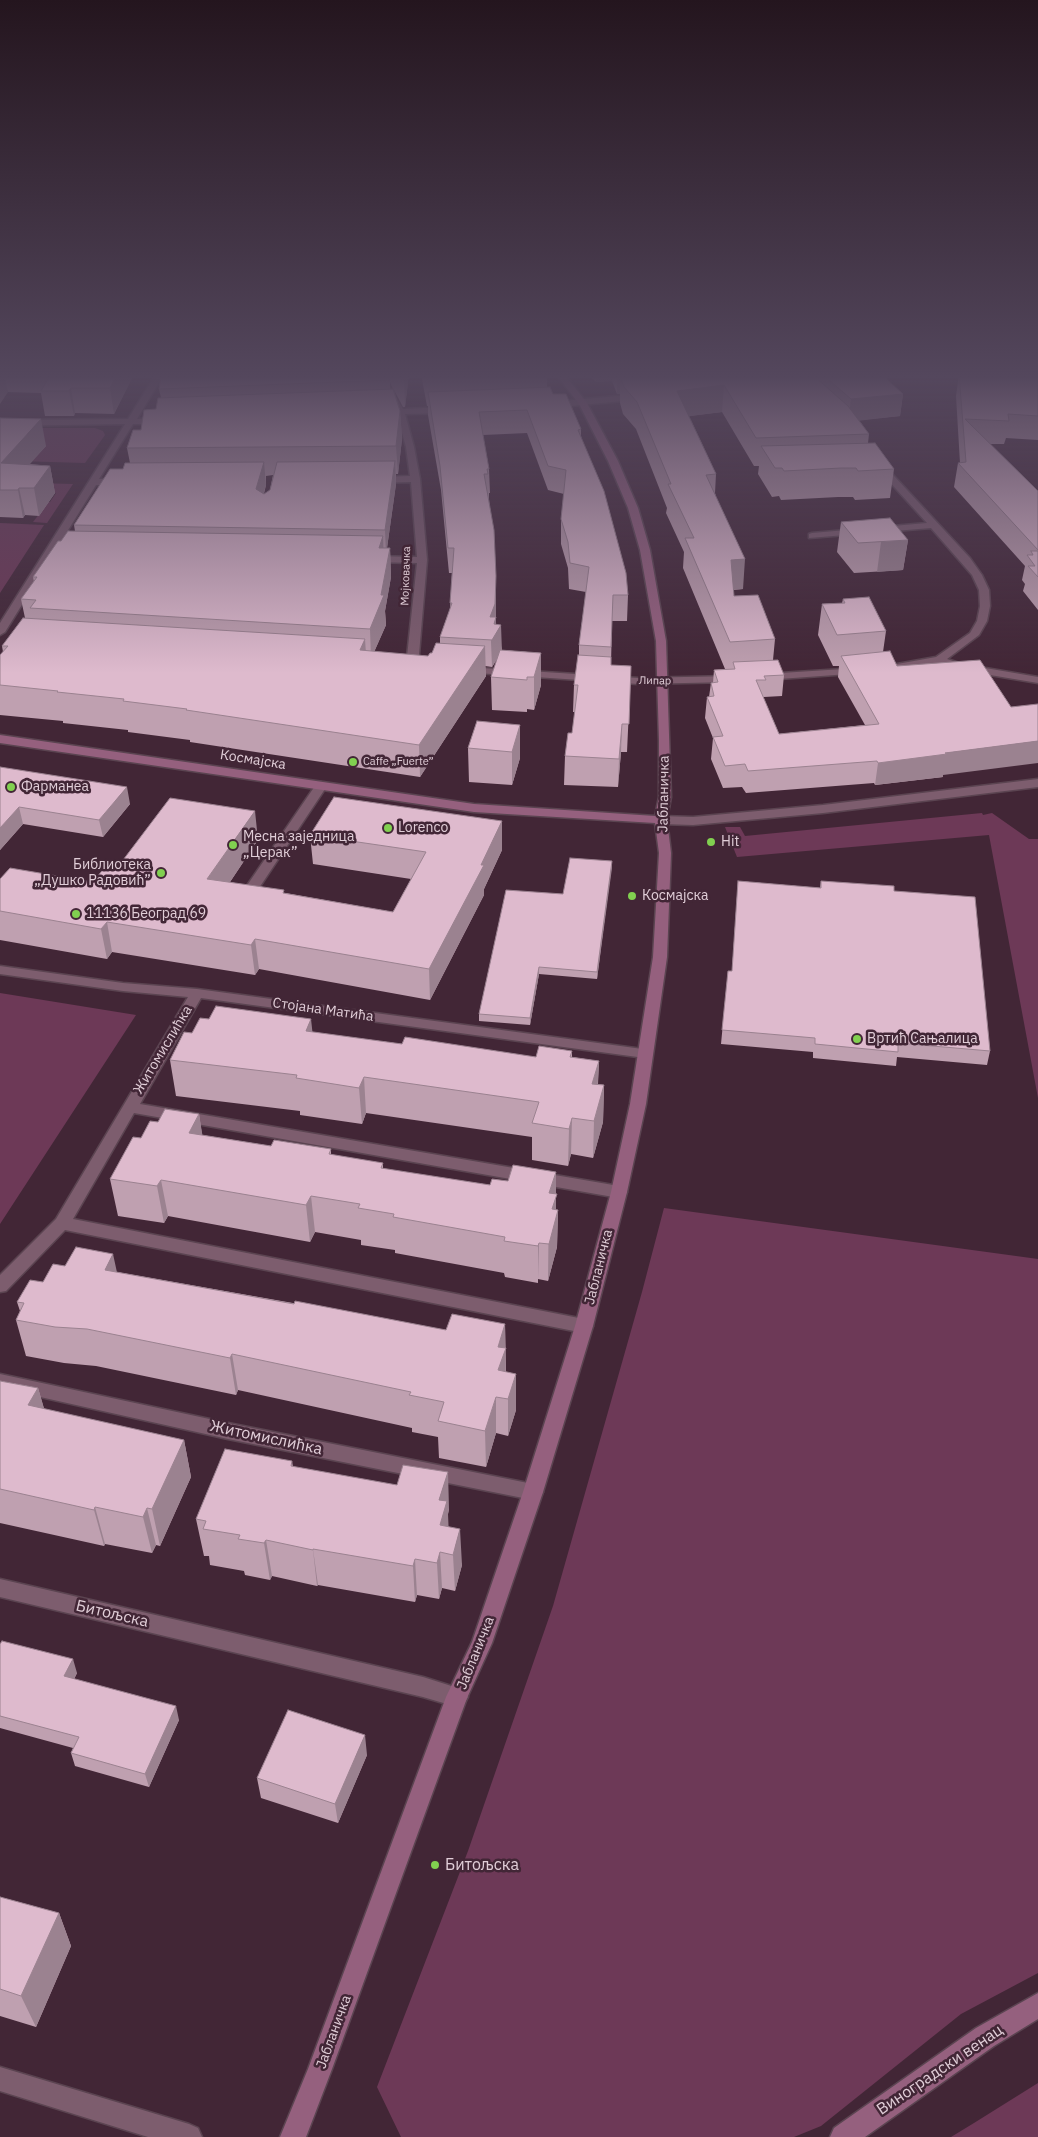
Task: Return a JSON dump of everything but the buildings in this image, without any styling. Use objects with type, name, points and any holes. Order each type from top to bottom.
[{"type":"street","points":[[0,632],[53,554],[98,474]]},
{"type":"street","name":"Мојковачка","points":[[412,666],[422,560],[415,474]]},
{"type":"street","name":"Јабланичка","points":[[293,2137],[458,1697],[482,1643],[533,1492],[584,1326],[619,1192],[638,1104],[660,957],[665,853],[661,820],[665,797],[663,681],[661,641],[645,550],[633,508],[618,474]]},
{"type":"street","points":[[885,474],[966,560],[977,575],[984,590],[985,606],[982,621],[974,634],[940,660]]},
{"type":"street","points":[[370,480],[416,479]]},
{"type":"street","points":[[93,482],[130,482]]},
{"type":"street","points":[[812,536],[932,525]]},
{"type":"street","points":[[356,559],[422,560]]},
{"type":"street","name":"Липар","points":[[451,669],[663,681],[745,678],[876,669],[940,660],[960,667],[1038,680]]},
{"type":"street","name":"Космајска","points":[[0,739],[474,808],[661,820],[701,821],[823,809],[1038,783]]},
{"type":"street","points":[[240,906],[321,786]]},
{"type":"street","name":"Стојана Матића","points":[[0,970],[104,984],[197,993],[645,1053]]},
{"type":"street","name":"Житомислићка","points":[[0,1286],[62,1223],[197,993]]},
{"type":"street","name":"Житомислићка","points":[[129,1107],[619,1192]]},
{"type":"street","points":[[62,1223],[584,1326]]},
{"type":"street","name":"Житомислићка","points":[[0,1381],[228,1431],[533,1492]]},
{"type":"street","name":"Битољска","points":[[0,1588],[423,1687],[458,1697]]},
{"type":"street","name":"Виноградски венац","points":[[843,2137],[985,2037],[1038,2005]]},
{"type":"street","points":[[0,2079],[189,2137]]},
{"type":"shaded area","points":[[34,483],[73,484],[47,523],[33,522],[44,508],[38,502],[50,502],[56,493],[43,493]]},
{"type":"shaded area","points":[[0,523],[44,525],[0,593]]},
{"type":"shaded area","points":[[982,813],[983,815],[992,813],[1029,839],[1038,839],[1038,1098],[989,835],[737,857],[725,827],[740,827],[745,836]]},
{"type":"shaded area","points":[[0,993],[136,1015],[0,1224]]},
{"type":"shaded area","points":[[664,1208],[1038,1259],[1038,1973],[961,2014],[821,2126],[794,2137],[401,2137],[377,2087],[468,1851],[553,1606]]},
{"type":"shaded area","points":[[1038,2083],[1038,2137],[951,2137],[974,2123]]},
{"type":"place","name":"Caffe „Fuerte”","points":[[353,762]]},
{"type":"place","name":"Фарманеа","points":[[11,787]]},
{"type":"place","name":"Lorenco","points":[[388,828]]},
{"type":"place","name":"Hit","points":[[711,842]]},
{"type":"place","name":"Месна заједница „Церак”","points":[[233,845]]},
{"type":"place","name":"Библиотека „Душко Радовић”","points":[[161,873]]},
{"type":"place","name":"Космајска","points":[[632,896]]},
{"type":"place","name":"11136 Београд 69","points":[[76,914]]},
{"type":"place","name":"Вртић Сањалица","points":[[857,1039]]},
{"type":"place","name":"Битољска","points":[[435,1865]]}]
